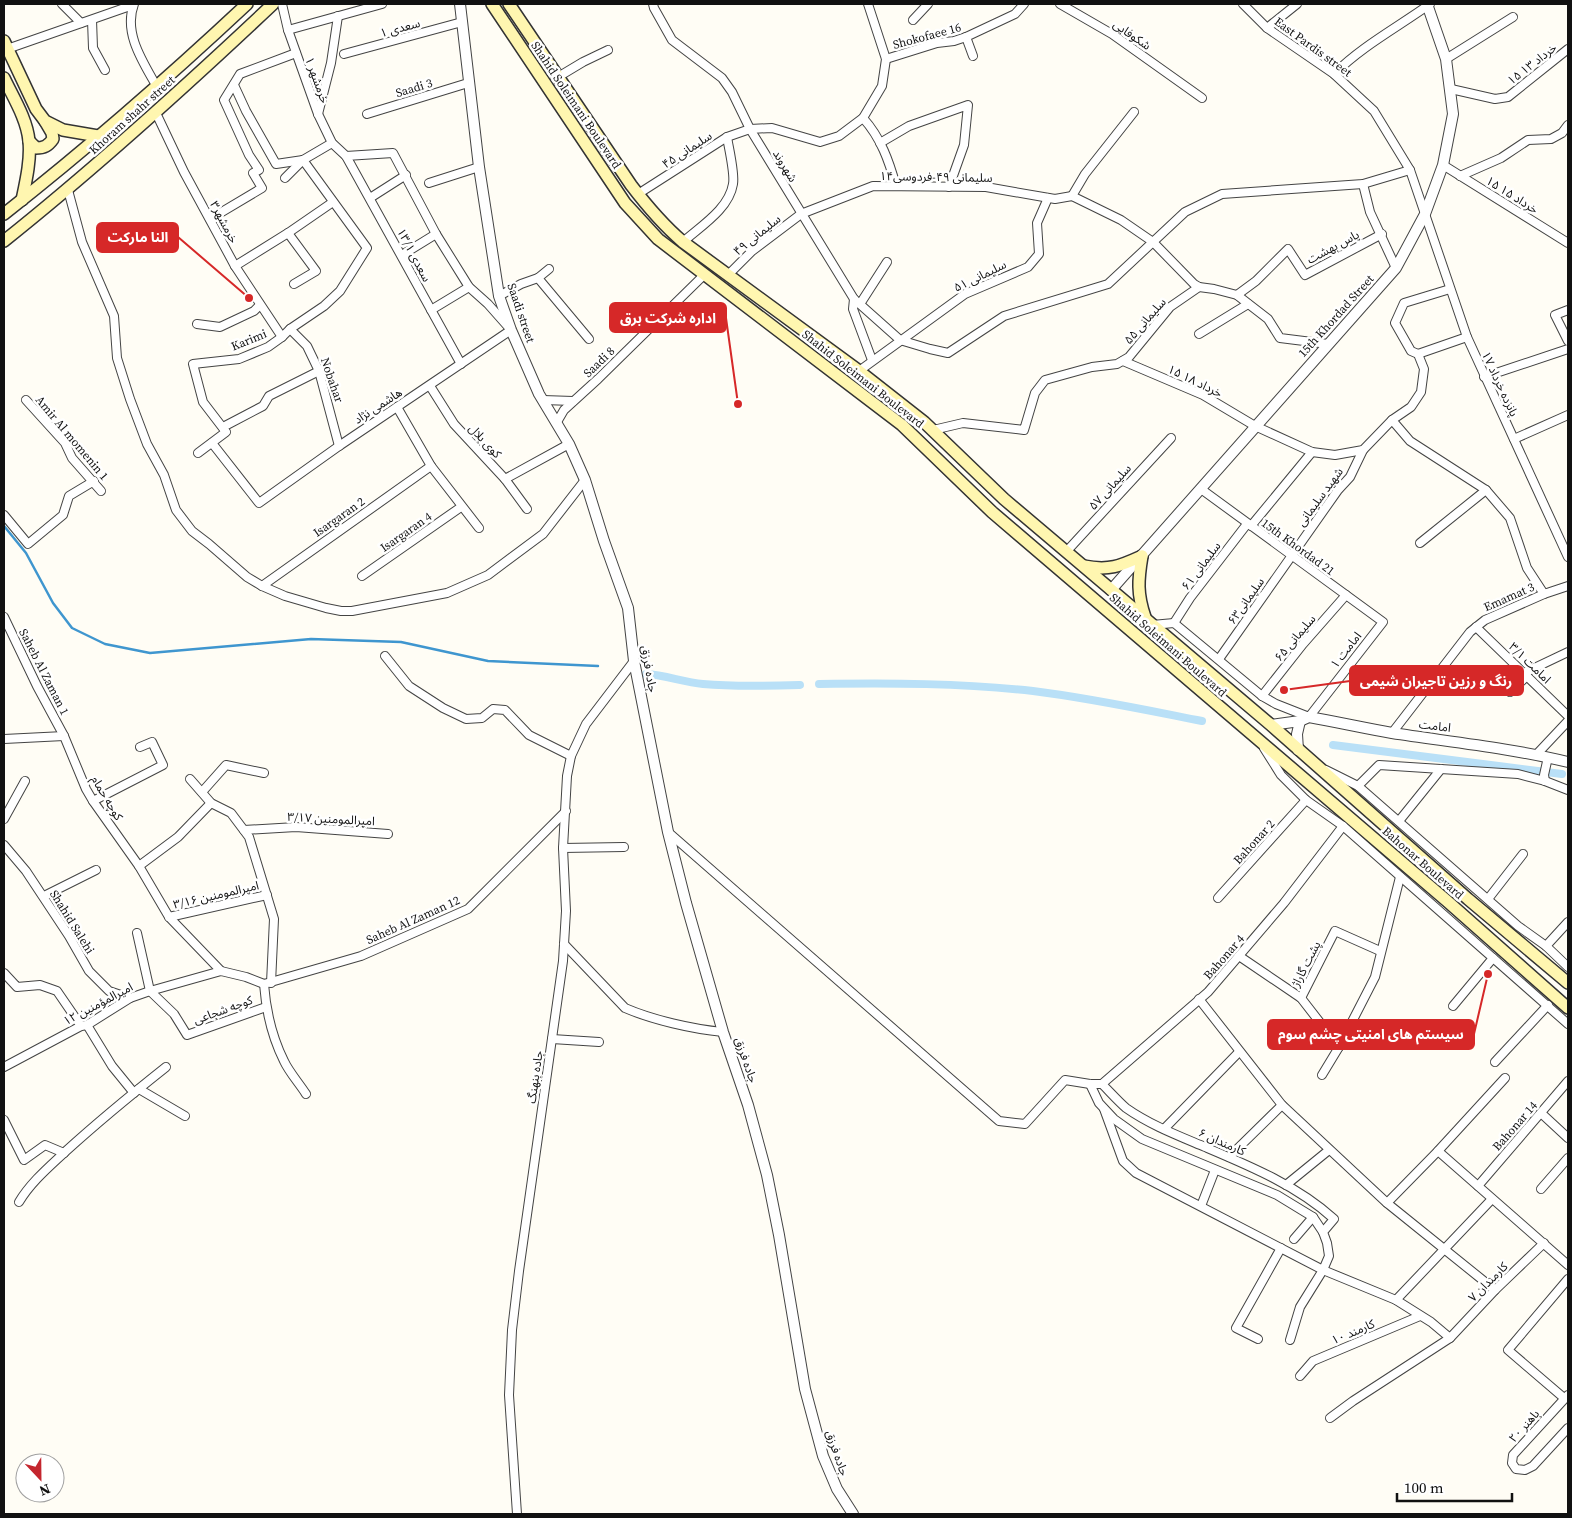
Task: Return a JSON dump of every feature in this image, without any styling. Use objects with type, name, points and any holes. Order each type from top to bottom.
[{"type":"main road","name":"Khoram shahr street","points":[[4,214],[157,87],[247,4]]},
{"type":"main road","name":"Khoram shahr street","points":[[4,241],[68,190],[156,113],[273,4]]},
{"type":"main road","name":"Shahid Soleimani Boulevard","points":[[492,4],[633,213],[658,240],[902,424],[992,512],[1259,740]]},
{"type":"main road","name":"Shahid Soleimani Boulevard","points":[[509,4],[638,194],[660,222],[683,242],[768,303],[933,430],[1004,499],[1271,725]]},
{"type":"main road","points":[[6,45],[36,109],[52,133],[53,139],[49,145],[42,148],[36,148],[29,140]]},
{"type":"main road","points":[[4,78],[25,124],[29,140],[26,182],[22,200]]},
{"type":"main road","points":[[44,121],[63,130],[98,136]]},
{"type":"main road","points":[[758,316],[768,303]]},
{"type":"main road","points":[[1081,565],[1098,569],[1109,569],[1142,556]]},
{"type":"main road","points":[[1142,556],[1138,579],[1138,594],[1149,622]]},
{"type":"main road","points":[[1099,604],[1111,590]]},
{"type":"main road","name":"Bahonar Boulevard","points":[[1271,725],[1468,899],[1568,983]]},
{"type":"main road","name":"Bahonar Boulevard","points":[[1259,740],[1399,871],[1447,902],[1568,1008]]},
{"type":"main road","points":[[1447,902],[1454,897],[1458,889]]},
{"type":"main road","points":[[1458,912],[1461,903],[1468,899]]},
{"type":"street","points":[[62,4],[80,23]]},
{"type":"street","points":[[6,45],[92,20],[134,4]]},
{"type":"street","points":[[134,4],[130,14],[135,49],[157,87]]},
{"type":"street","name":"خرمشهر ۱","points":[[282,4],[288,30],[318,114],[332,143],[346,156]]},
{"type":"street","points":[[288,30],[382,4]]},
{"type":"street","name":"شهروند","points":[[653,4],[672,40],[722,78],[729,87],[750,129],[801,214],[857,301],[900,340]]},
{"type":"street","points":[[868,4],[886,59],[882,86],[863,118],[873,129],[889,160],[896,186]]},
{"type":"street","points":[[913,20],[928,4]]},
{"type":"street","name":"Shokofaee 16","points":[[886,59],[937,43],[966,37],[1016,14],[1024,4]]},
{"type":"street","name":"شکوفایی","points":[[1060,4],[1112,34],[1202,98]]},
{"type":"street","name":"East Pardis street","points":[[1243,4],[1268,28],[1334,74],[1374,111],[1410,170],[1425,214]]},
{"type":"street","points":[[1268,28],[1297,4]]},
{"type":"street","points":[[1334,74],[1345,63],[1428,4]]},
{"type":"street","name":"15th Khordad Street","points":[[1111,590],[1396,268],[1425,214],[1443,165],[1453,114],[1446,59],[1428,4]]},
{"type":"street","name":"Saadi street","points":[[461,5],[468,83],[479,167],[500,296],[511,330],[543,400],[569,444],[585,480],[628,608]]},
{"type":"street","points":[[318,114],[331,63],[338,16]]},
{"type":"street","points":[[1446,59],[1513,17]]},
{"type":"street","points":[[92,20],[93,48],[105,70]]},
{"type":"street","name":"سعدی ۱","points":[[344,54],[462,22]]},
{"type":"street","points":[[966,37],[973,56]]},
{"type":"street","name":"۱۵ خرداد ۱۳","points":[[1450,89],[1495,98],[1508,97],[1568,49]]},
{"type":"street","points":[[558,77],[608,50]]},
{"type":"street","points":[[210,219],[262,188],[253,173],[258,170],[224,100],[240,74],[296,53]]},
{"type":"street","name":"Saadi 3","points":[[367,114],[468,83]]},
{"type":"street","points":[[234,85],[246,111],[276,164],[303,160]]},
{"type":"street","points":[[880,143],[909,126],[968,104],[964,145],[949,187]]},
{"type":"street","points":[[1134,112],[1085,174],[1072,196],[1121,220],[1153,242],[1194,284],[1199,287],[1214,288],[1237,295],[1268,319],[1280,338],[1328,344]]},
{"type":"street","name":"خرمشهر۳","points":[[156,113],[184,172],[235,266],[282,337]]},
{"type":"street","name":"سلیمانی ۴۵","points":[[638,194],[727,137],[750,129],[772,128],[820,142],[839,136],[863,118]]},
{"type":"street","points":[[1460,176],[1501,158],[1528,140],[1551,139],[1562,133],[1568,125]]},
{"type":"street","points":[[683,242],[720,209],[728,199],[734,183],[727,137]]},
{"type":"street","points":[[285,178],[303,160],[332,143]]},
{"type":"street","points":[[346,156],[393,153],[436,234],[469,287],[488,304],[511,330]]},
{"type":"street","name":"سعدی ۱۳/۱","points":[[346,156],[461,364]]},
{"type":"street","points":[[235,266],[334,202],[303,160]]},
{"type":"street","name":"۱۵ خرداد ۱۵","points":[[1443,165],[1568,243]]},
{"type":"street","points":[[429,184],[479,167]]},
{"type":"street","points":[[900,340],[948,352],[1004,316],[1108,284],[1185,212],[1222,194],[1363,184],[1410,170]]},
{"type":"street","points":[[370,198],[406,175]]},
{"type":"street","points":[[1363,184],[1370,212],[1382,234],[1396,268]]},
{"type":"street","name":"سلیمانی ۴۹-فردوسی۱۴","points":[[801,214],[873,186],[986,187],[1055,199],[1072,196]]},
{"type":"street","points":[[68,190],[82,242],[114,316],[117,358],[130,399],[147,444],[164,475],[176,510],[192,531],[247,577],[262,586],[285,596],[340,611],[361,610],[447,593],[488,575],[543,534],[585,480]]},
{"type":"street","name":"سلیمانی ۵۱","points":[[858,371],[965,294],[1028,266],[1039,254],[1037,223],[1048,198]]},
{"type":"street","name":"Karimi","points":[[224,430],[203,402],[192,364],[239,359],[268,346],[324,306],[340,291],[367,248],[334,202]]},
{"type":"street","name":"سلیمانی ۴۹","points":[[728,274],[752,250],[801,214]]},
{"type":"street","name":"پانزده خرداد ۱۷","points":[[1425,214],[1467,337],[1484,378],[1568,557]]},
{"type":"street","points":[[288,233],[316,272],[294,284]]},
{"type":"street","points":[[402,255],[436,234]]},
{"type":"street","name":"یاس بهشت","points":[[1237,295],[1256,281],[1288,249],[1305,275],[1382,234]]},
{"type":"street","points":[[872,360],[853,309],[887,262]]},
{"type":"street","points":[[500,296],[521,284],[538,278],[549,269]]},
{"type":"street","name":"Saadi 8","points":[[557,422],[564,410],[573,401],[704,275]]},
{"type":"street","points":[[538,278],[589,339]]},
{"type":"street","points":[[431,310],[469,287]]},
{"type":"street","name":"سلیمانی ۵۵","points":[[933,430],[963,423],[1024,430],[1035,393],[1045,380],[1092,367],[1116,364],[1129,357],[1170,307],[1199,287]]},
{"type":"street","points":[[1450,289],[1404,303],[1395,323],[1411,351],[1418,354],[1467,337]]},
{"type":"street","points":[[197,324],[220,327],[254,311],[260,304]]},
{"type":"street","points":[[1199,334],[1248,304]]},
{"type":"street","points":[[1568,310],[1556,315],[1568,341]]},
{"type":"street","name":"Nobahar","points":[[290,329],[307,346],[319,371],[339,446]]},
{"type":"street","name":"هاشمی نژاد","points":[[212,443],[259,503],[339,446],[511,330]]},
{"type":"street","points":[[1484,378],[1568,348]]},
{"type":"street","name":"شهید سلیمانی","points":[[1292,556],[1350,477],[1364,450],[1392,420],[1411,407],[1421,392],[1424,369],[1418,354]]},
{"type":"street","name":"۱۵ خرداد ۱۸","points":[[1123,360],[1203,395],[1255,426],[1312,452],[1335,455],[1364,450]]},
{"type":"street","points":[[198,453],[212,443],[224,430],[263,406],[269,396],[319,371]]},
{"type":"street","name":"کوی بلال","points":[[430,386],[454,424],[505,480],[527,509]]},
{"type":"street","name":"Amir Al momenin 1","points":[[26,400],[65,443],[72,458],[101,490]]},
{"type":"street","points":[[543,400],[573,401]]},
{"type":"street","points":[[397,407],[431,466],[479,528]]},
{"type":"street","points":[[1514,440],[1568,415]]},
{"type":"street","points":[[1392,420],[1410,441],[1486,490],[1510,518],[1527,568],[1544,594]]},
{"type":"street","name":"سلیمانی ۵۷","points":[[1066,552],[1171,438]]},
{"type":"street","points":[[505,480],[569,444]]},
{"type":"street","name":"سلیمانی ۶۱","points":[[1174,623],[1190,598],[1249,525],[1312,452]]},
{"type":"street","name":"Isargaran 2","points":[[262,586],[431,466]]},
{"type":"street","points":[[4,515],[28,544],[64,515],[69,496],[94,481]]},
{"type":"street","name":"15th Khordad 21","points":[[1201,490],[1383,622]]},
{"type":"street","points":[[1420,543],[1486,490]]},
{"type":"street","name":"Isargaran 4","points":[[362,576],[462,507]]},
{"type":"street","name":"سلیمانی۶۳","points":[[1219,659],[1292,556]]},
{"type":"street","name":"Emamat 3","points":[[1392,733],[1470,632],[1485,620],[1544,594],[1568,586]]},
{"type":"street","name":"سلیمانی ۶۵","points":[[1262,696],[1303,644],[1346,595]]},
{"type":"street","name":"جاده فرزق","points":[[628,608],[634,661],[668,832],[686,903],[724,1032],[748,1105],[767,1175],[805,1389],[823,1456],[837,1489],[853,1514]]},
{"type":"street","name":"Saheb Al Zaman 1","points":[[4,617],[37,686],[64,736]]},
{"type":"street","points":[[1149,622],[1174,623],[1262,696],[1304,719],[1297,734],[1298,750]]},
{"type":"street","name":"امامت ۱","points":[[1304,719],[1383,622]]},
{"type":"street","name":"امامت ۳/۱","points":[[1476,627],[1568,716]]},
{"type":"street","points":[[1510,692],[1525,674],[1568,652]]},
{"type":"street","points":[[385,656],[409,686],[443,708],[466,719],[482,718],[493,709],[505,710],[529,735],[571,756]]},
{"type":"street","name":"جاده بنهنگ","points":[[517,1514],[509,1395],[512,1330],[564,961],[566,911],[563,848],[567,776],[571,756],[586,724],[634,661]]},
{"type":"street","name":"امامت","points":[[1271,725],[1304,719],[1458,741],[1536,755],[1546,770],[1568,762]]},
{"type":"street","points":[[1536,755],[1568,720]]},
{"type":"street","points":[[4,739],[64,736]]},
{"type":"street","name":"کوچه حمام","points":[[64,736],[86,789],[139,866],[169,917],[221,971]]},
{"type":"street","points":[[1259,740],[1281,775],[1306,800],[1343,826],[1399,871],[1568,1024]]},
{"type":"street","points":[[93,800],[163,765],[152,742],[140,747]]},
{"type":"street","points":[[1316,764],[1358,786],[1518,926],[1546,946],[1568,967]]},
{"type":"street","points":[[202,792],[226,765],[264,773]]},
{"type":"street","points":[[1358,786],[1379,765],[1518,774],[1546,770],[1568,790]]},
{"type":"street","points":[[1399,821],[1442,769]]},
{"type":"street","points":[[190,779],[211,803],[231,813],[249,837],[274,919],[266,1007],[284,1062],[306,1094]]},
{"type":"street","points":[[4,819],[25,781]]},
{"type":"street","name":"Bahonar 2","points":[[1218,898],[1306,800]]},
{"type":"street","points":[[139,866],[178,838],[211,803]]},
{"type":"street","name":"Saheb Al Zaman 12","points":[[268,984],[361,956],[468,909],[566,811]]},
{"type":"street","name":"Bahonar 4","points":[[1102,1084],[1208,992],[1284,904],[1343,826]]},
{"type":"street","name":"امیرالمومنین ۳/۱۷","points":[[244,830],[296,827],[388,834]]},
{"type":"street","points":[[668,832],[999,1121],[1025,1124],[1065,1080],[1102,1084]]},
{"type":"street","name":"Shahid Salehi","points":[[4,845],[44,896],[89,971],[109,991],[130,998]]},
{"type":"street","points":[[563,848],[624,846]]},
{"type":"street","points":[[1488,900],[1523,854]]},
{"type":"street","points":[[44,896],[96,870]]},
{"type":"street","points":[[1322,1075],[1339,1047],[1375,977],[1399,871]]},
{"type":"street","name":"امیرالمومنین ۳/۱۶","points":[[169,917],[267,895]]},
{"type":"street","points":[[1546,946],[1568,922]]},
{"type":"street","name":"پشت گاراژ","points":[[1301,998],[1334,932],[1380,951]]},
{"type":"street","points":[[137,933],[150,991]]},
{"type":"street","points":[[564,944],[625,1008],[642,1015],[706,1030],[724,1032]]},
{"type":"street","points":[[1239,956],[1301,998],[1339,1047]]},
{"type":"street","points":[[1452,1006],[1493,958]]},
{"type":"street","name":"امیرالمؤمنین ۱۲","points":[[4,1067],[84,1025],[130,998],[150,991],[221,971],[246,976],[268,984]]},
{"type":"street","points":[[4,973],[17,986],[40,985],[57,991],[84,1025],[112,1066],[137,1091],[185,1116]]},
{"type":"street","name":"کوچه شجاعی","points":[[150,991],[174,1014],[187,1035],[266,1007]]},
{"type":"street","points":[[1199,1000],[1282,1105],[1387,1203],[1495,1290]]},
{"type":"street","points":[[1495,1062],[1548,1005]]},
{"type":"street","points":[[552,1039],[599,1042]]},
{"type":"street","points":[[1164,1130],[1239,1052]]},
{"type":"street","points":[[19,1202],[27,1189],[97,1122],[166,1067]]},
{"type":"street","points":[[1387,1203],[1438,1151],[1504,1078]]},
{"type":"street","name":"Bahonar 14","points":[[1478,1186],[1568,1081]]},
{"type":"street","points":[[1090,1084],[1104,1109],[1114,1119],[1142,1139],[1277,1195],[1313,1217],[1323,1232],[1329,1256],[1323,1270],[1300,1307],[1290,1340]]},
{"type":"street","name":"کارمندان ۶","points":[[1102,1084],[1126,1108],[1164,1130],[1229,1157],[1286,1185],[1319,1206],[1334,1219],[1323,1232]]},
{"type":"street","points":[[1229,1157],[1282,1105]]},
{"type":"street","points":[[1104,1109],[1123,1160],[1136,1174],[1323,1270],[1396,1300],[1431,1322],[1450,1338]]},
{"type":"street","points":[[1541,1113],[1568,1138]]},
{"type":"street","points":[[4,1120],[24,1160],[45,1145],[64,1153]]},
{"type":"street","points":[[1286,1185],[1329,1150]]},
{"type":"street","points":[[1438,1151],[1568,1265]]},
{"type":"street","points":[[1541,1189],[1568,1158]]},
{"type":"street","points":[[1201,1206],[1215,1170]]},
{"type":"street","points":[[1396,1300],[1492,1199]]},
{"type":"street","points":[[1294,1239],[1313,1217]]},
{"type":"street","name":"کارمندان ۷","points":[[1330,1418],[1352,1401],[1450,1338],[1495,1290],[1544,1243]]},
{"type":"street","points":[[1258,1338],[1236,1328],[1281,1248]]},
{"type":"street","points":[[1566,1397],[1508,1350],[1568,1279]]},
{"type":"street","name":"کارمند ۱۰","points":[[1300,1376],[1313,1361],[1420,1316]]},
{"type":"street","name":"باهنر ۲۰","points":[[1566,1397],[1513,1454],[1512,1463],[1516,1469],[1525,1470],[1533,1466],[1568,1428]]},
{"type":"waterway","points":[[4,526],[26,553],[53,603],[72,628],[105,644],[150,653],[311,639],[401,642],[488,661],[598,666]]},
{"type":"waterway","points":[[646,674],[715,685],[800,685]]},
{"type":"waterway","points":[[819,684],[926,684],[1006,688],[1118,704],[1202,721]]},
{"type":"waterway","points":[[1333,745],[1562,774]]},
{"type":"place","name":"النا مارکت","points":[[249,298]]},
{"type":"place","name":"اداره شرکت برق","points":[[738,404]]},
{"type":"place","name":"رنگ و رزین تاجیران شیمی","points":[[1284,690]]},
{"type":"place","name":"سیستم های امنیتی چشم سوم","points":[[1488,974]]}]
